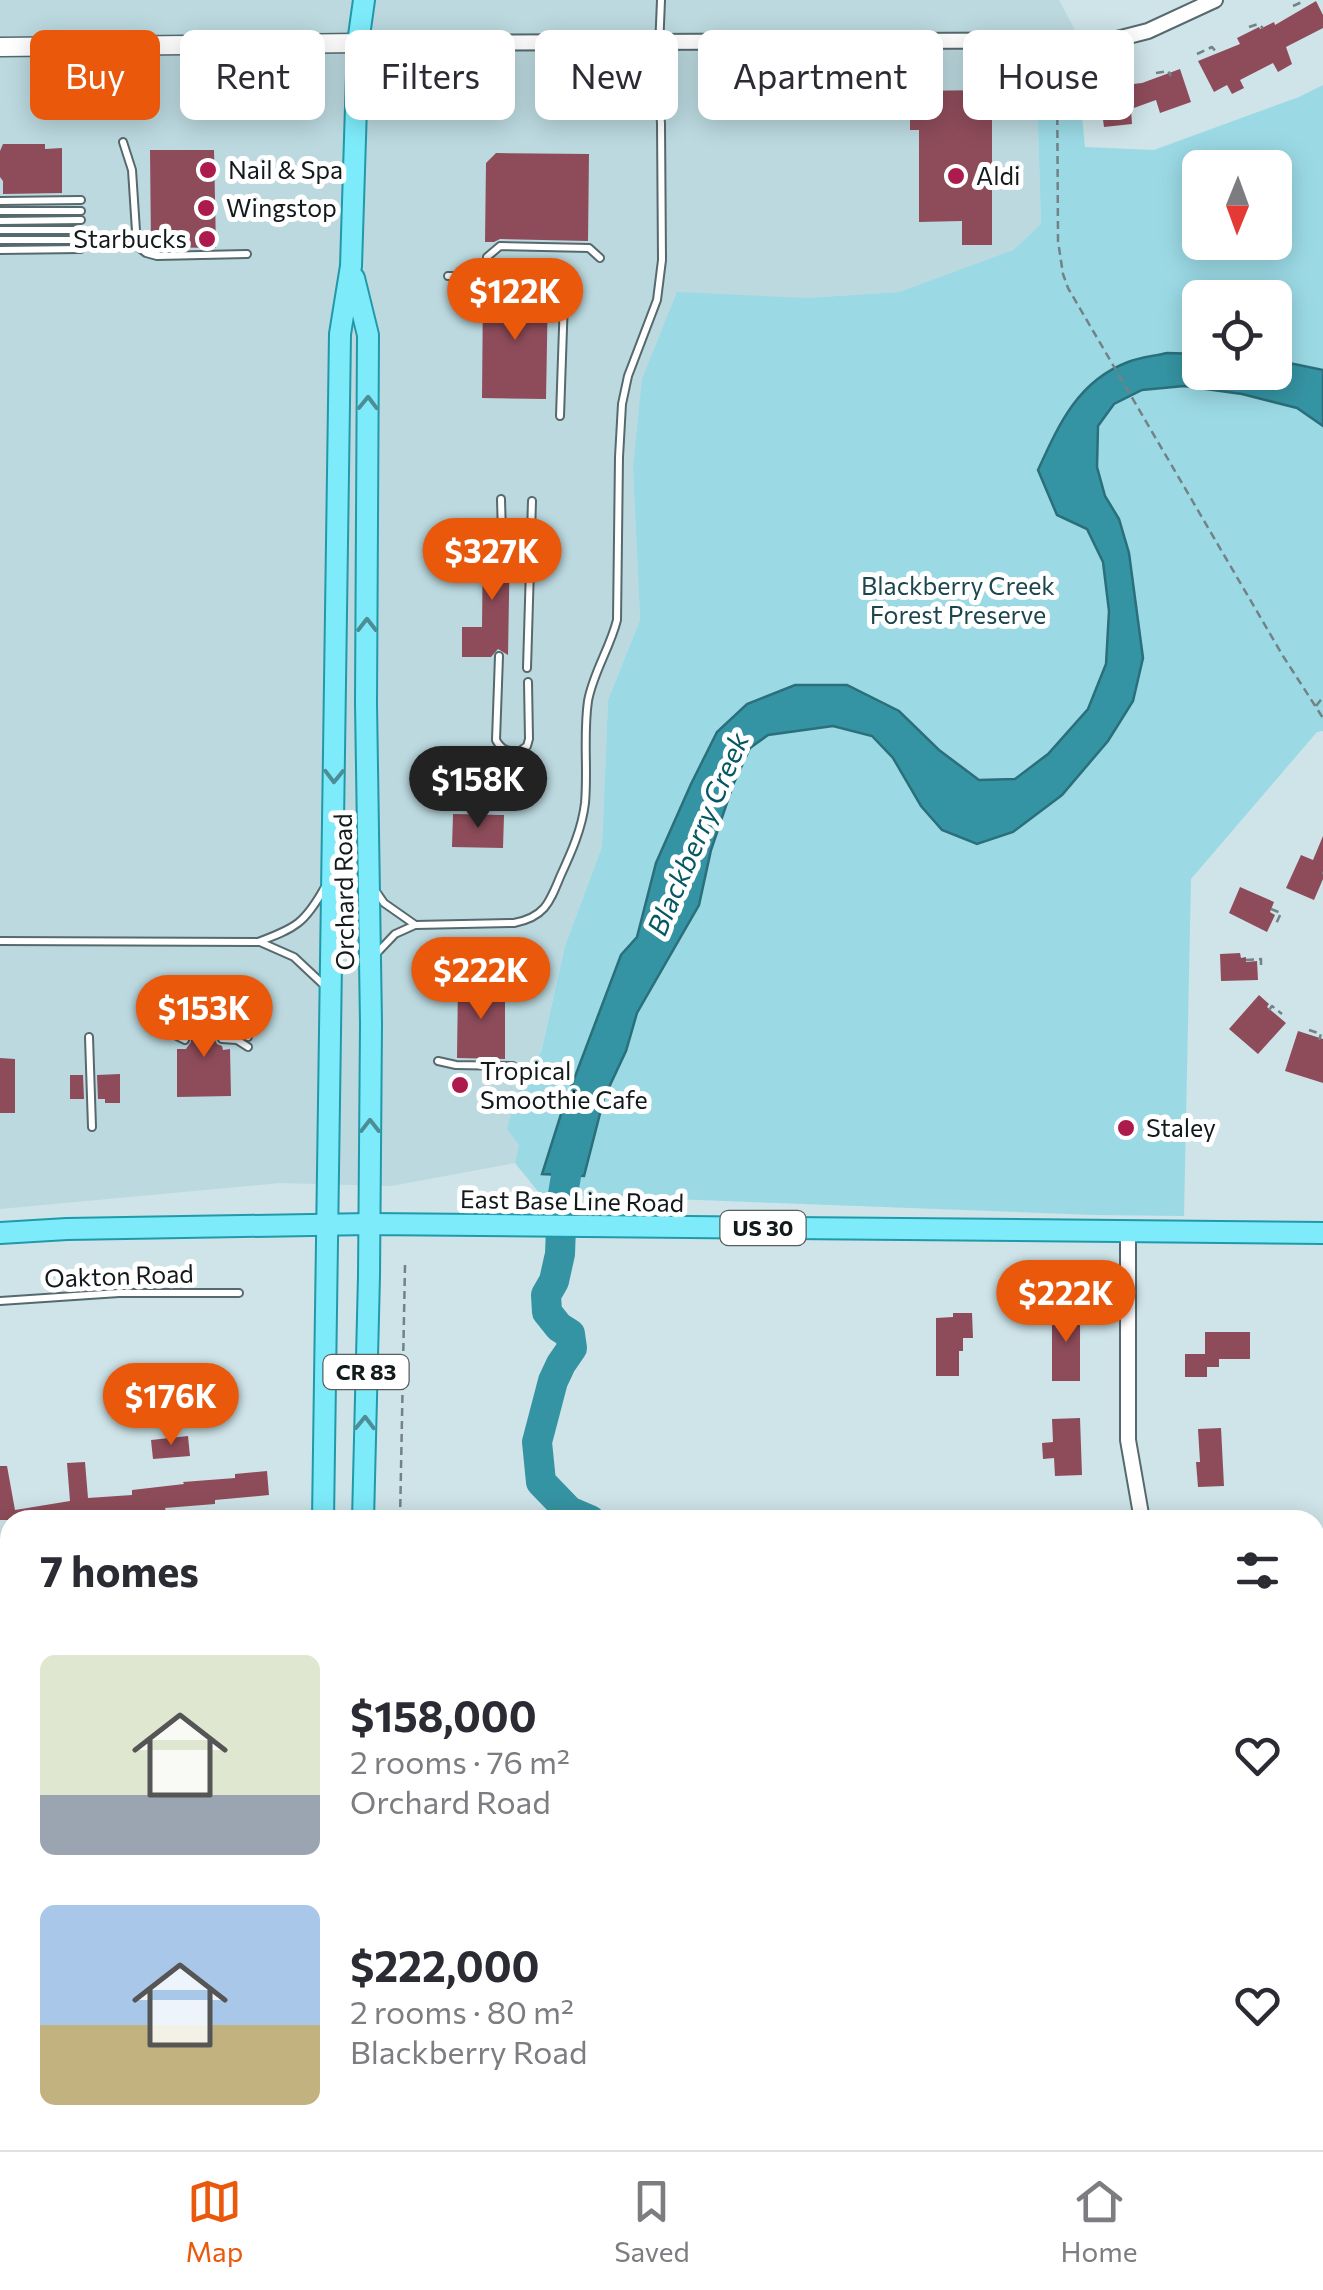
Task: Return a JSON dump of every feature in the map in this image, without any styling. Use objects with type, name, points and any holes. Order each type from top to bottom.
[{"type":"main road","name":"Orchard Road","points":[[360,30],[364,0]]},
{"type":"main road","name":"Orchard Road","points":[[322,1510],[340,334],[351,266],[356,120]]},
{"type":"main road","name":"Orchard Road","points":[[351,266],[368,335],[369,1224],[363,1510]]},
{"type":"main road","name":"East Base Line Road","points":[[0,1233],[67,1228],[327,1224],[1323,1233]]},
{"type":"street","points":[[678,42],[1113,40],[1148,32],[1215,0]]},
{"type":"street","points":[[0,47],[345,43]]},
{"type":"street","points":[[1128,1232],[1128,1440],[1140,1510]]},
{"type":"lane","points":[[660,30],[661,0]]},
{"type":"lane","points":[[370,962],[384,943],[415,924],[528,920],[550,902],[578,836],[585,804],[589,696],[618,620],[622,404],[628,376],[657,300],[661,271],[662,120]]},
{"type":"lane","points":[[123,142],[132,170],[138,246],[157,256],[248,254]]},
{"type":"lane","points":[[0,202],[81,200]]},
{"type":"lane","points":[[0,212],[81,216],[0,221]]},
{"type":"lane","points":[[0,230],[81,230]]},
{"type":"lane","points":[[0,240],[81,244],[0,250]]},
{"type":"lane","points":[[487,257],[500,246],[589,248],[600,258]]},
{"type":"lane","points":[[448,276],[546,278],[558,286],[564,299],[560,416]]},
{"type":"lane","points":[[501,499],[502,535]]},
{"type":"lane","points":[[527,668],[532,501]]},
{"type":"lane","points":[[499,656],[496,740],[500,748],[520,751],[527,746],[528,682]]},
{"type":"lane","points":[[0,941],[258,942],[290,930],[311,912],[332,872]]},
{"type":"lane","points":[[369,875],[384,903],[415,924]]},
{"type":"lane","points":[[258,942],[294,958],[331,992]]},
{"type":"lane","points":[[169,1000],[176,1036],[185,1035]]},
{"type":"lane","points":[[171,1019],[186,1019]]},
{"type":"lane","points":[[221,1019],[247,1024]]},
{"type":"lane","points":[[221,1029],[236,1030],[248,1037]]},
{"type":"lane","points":[[89,1037],[92,1127]]},
{"type":"lane","points":[[222,1040],[237,1040],[248,1047]]},
{"type":"lane","points":[[438,1061],[513,1066]]},
{"type":"lane","name":"Oakton Road","points":[[0,1301],[119,1293],[239,1293]]},
{"type":"path","points":[[1293,6],[1302,2],[1304,5]]},
{"type":"path","points":[[1250,27],[1258,24],[1263,28]]},
{"type":"path","points":[[1198,54],[1212,48],[1216,53]]},
{"type":"path","points":[[1156,73],[1168,70],[1170,76]]},
{"type":"path","points":[[1057,120],[1060,259],[1068,288],[1323,718]]},
{"type":"path","points":[[1315,707],[1323,698]]},
{"type":"path","points":[[1271,909],[1281,913],[1276,924]]},
{"type":"path","points":[[1246,960],[1261,959],[1262,969]]},
{"type":"path","points":[[1269,1010],[1272,1006],[1282,1014]]},
{"type":"path","points":[[1309,1030],[1321,1034],[1319,1040]]},
{"type":"path","points":[[400,1510],[405,1264]]},
{"type":"shaded area","points":[[0,0],[1059,0],[1074,30],[963,30],[963,120],[1038,120],[1041,224],[1013,250],[899,292],[805,298],[633,468],[640,620],[608,700],[602,847],[565,946],[515,1163],[391,1186],[280,1183],[0,1209]]},
{"type":"green space","name":"Blackberry Creek Forest Preserve","points":[[1323,85],[1323,731],[1317,732],[1191,879],[1184,1216],[540,1194],[515,1163],[519,1145],[507,1129],[516,1095],[541,1052],[565,946],[602,847],[608,700],[640,620],[633,468],[642,379],[677,292],[805,298],[899,292],[1013,250],[1041,224],[1038,120],[1082,120],[1085,147],[1154,150]]},
{"type":"water","points":[[1182,353],[1182,386],[1142,390],[1114,404],[1098,426],[1097,467],[1129,553],[1143,658],[1133,701],[1108,741],[1062,795],[1013,832],[977,844],[942,830],[921,806],[893,758],[872,736],[833,726],[768,735],[750,748],[711,850],[699,905],[637,1013],[626,1051],[604,1098],[584,1176],[542,1174],[621,955],[637,937],[656,863],[717,732],[747,704],[795,685],[847,685],[899,711],[939,750],[979,780],[1015,779],[1048,754],[1088,709],[1106,664],[1109,611],[1103,562],[1087,529],[1057,515],[1038,470],[1083,392],[1111,370],[1142,358]]},
{"type":"water","points":[[1292,364],[1323,370],[1323,426],[1297,408],[1213,390],[1292,390]]},
{"type":"building","points":[[1316,1],[1323,15],[1323,28],[1286,47],[1292,64],[1278,72],[1273,63],[1240,80],[1244,88],[1232,94],[1227,85],[1214,92],[1198,61],[1240,44],[1237,38],[1259,27],[1274,22],[1275,25]]},
{"type":"building","points":[[1180,69],[1191,102],[1160,113],[1156,100],[1134,108],[1134,84]]},
{"type":"building","name":"Aldi","points":[[963,90],[963,120],[992,120],[992,245],[962,245],[962,221],[919,222],[919,130],[910,130],[910,120],[943,120],[943,91]]},
{"type":"building","points":[[1103,120],[1132,120],[1132,124],[1104,127]]},
{"type":"building","points":[[3,144],[62,148],[62,193],[3,194]]},
{"type":"building","points":[[150,150],[214,150],[216,248],[151,247]]},
{"type":"building","points":[[496,153],[589,154],[588,241],[485,242],[486,163]]},
{"type":"building","points":[[483,287],[548,288],[546,399],[482,398]]},
{"type":"building","points":[[483,536],[501,542],[510,537],[508,655],[498,649],[491,657],[462,657],[462,627],[482,627]]},
{"type":"building","points":[[453,814],[504,815],[503,848],[452,847]]},
{"type":"building","points":[[1323,836],[1323,879],[1314,900],[1286,888],[1301,855],[1313,860]]},
{"type":"building","points":[[1240,887],[1274,902],[1270,912],[1275,915],[1267,932],[1229,913]]},
{"type":"building","points":[[1240,953],[1246,962],[1257,961],[1258,980],[1221,981],[1220,954]]},
{"type":"building","points":[[458,984],[505,985],[505,1059],[457,1058]]},
{"type":"building","points":[[1259,995],[1286,1023],[1258,1054],[1229,1029]]},
{"type":"building","points":[[189,1008],[219,1008],[214,1018],[215,1040],[223,1050],[230,1049],[231,1096],[177,1097],[177,1049],[186,1049],[191,1042],[193,1018]]},
{"type":"building","points":[[1298,1031],[1323,1039],[1323,1083],[1285,1071]]},
{"type":"building","points":[[0,1058],[15,1059],[15,1113],[0,1113]]},
{"type":"building","points":[[120,1074],[120,1103],[98,1099],[97,1075]]},
{"type":"building","points":[[70,1075],[83,1075],[84,1099],[70,1099]]},
{"type":"building","points":[[1052,1308],[1080,1308],[1080,1381],[1052,1381]]},
{"type":"building","points":[[953,1313],[972,1313],[973,1338],[963,1338],[959,1376],[936,1376],[936,1318],[953,1317]]},
{"type":"building","points":[[1205,1332],[1250,1332],[1250,1359],[1219,1359],[1219,1367],[1207,1367],[1207,1377],[1185,1377],[1185,1354],[1205,1354]]},
{"type":"building","points":[[1080,1418],[1082,1475],[1055,1476],[1054,1458],[1043,1459],[1042,1443],[1053,1442],[1052,1419]]},
{"type":"building","points":[[1221,1428],[1224,1486],[1198,1487],[1198,1429]]},
{"type":"building","points":[[188,1436],[190,1456],[153,1459],[151,1440]]},
{"type":"building","points":[[85,1462],[88,1498],[132,1495],[132,1490],[267,1471],[269,1495],[166,1510],[15,1510],[70,1501],[67,1463]]},
{"type":"building","points":[[0,1466],[7,1466],[15,1510],[0,1510]]},
{"type":"waterway","name":"Blackberry Creek","points":[[568,1510],[541,1482],[537,1442],[553,1381],[572,1348],[570,1334],[547,1312],[546,1295],[554,1281],[560,1254],[562,1200],[573,1134]]},
{"type":"place","name":"Nail & Spa","points":[[208,170]]},
{"type":"place","name":"Aldi","points":[[956,176]]},
{"type":"place","name":"Wingstop","points":[[206,208]]},
{"type":"place","name":"Starbucks","points":[[207,239]]},
{"type":"place","name":"Tropical Smoothie Cafe","points":[[460,1085]]},
{"type":"place","name":"Staley","points":[[1126,1128]]}]
